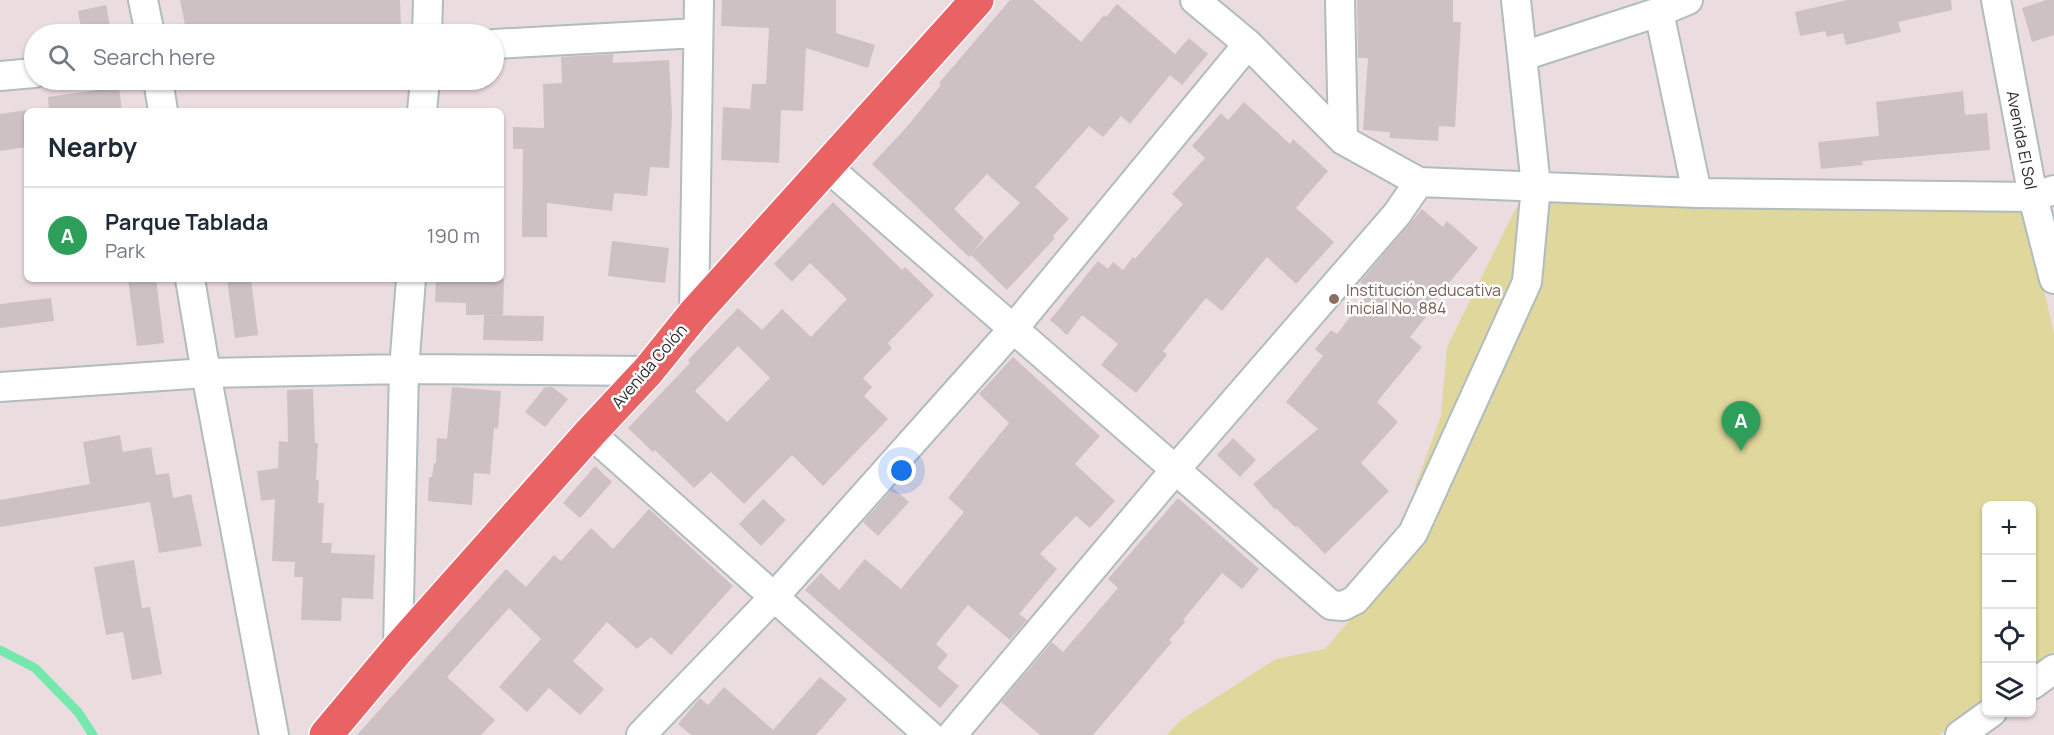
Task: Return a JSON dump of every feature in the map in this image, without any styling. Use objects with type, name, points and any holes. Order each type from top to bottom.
[{"type":"main road","name":"Avenida Colón","points":[[326,735],[398,649],[648,371],[694,314],[974,1]]},
{"type":"street","points":[[143,0],[148,24]]},
{"type":"street","points":[[427,24],[428,0]]},
{"type":"street","points":[[694,314],[699,0]]},
{"type":"street","points":[[1195,0],[1248,44],[1343,140],[1419,182],[1697,193],[2044,194]]},
{"type":"street","points":[[1340,0],[1343,140]]},
{"type":"street","points":[[826,166],[1331,605],[1343,606],[1355,600],[1413,533],[1527,282],[1536,186],[1516,0]]},
{"type":"street","points":[[1523,56],[1659,12],[1688,0]]},
{"type":"street","name":"Avenida El Sol","points":[[1996,0],[2044,194],[2054,279]]},
{"type":"street","points":[[1659,12],[1697,193]]},
{"type":"street","points":[[504,43],[698,33]]},
{"type":"street","points":[[641,735],[774,597],[1013,329],[1248,44]]},
{"type":"street","points":[[0,76],[24,74]]},
{"type":"street","points":[[160,90],[163,108]]},
{"type":"street","points":[[422,108],[423,90]]},
{"type":"street","points":[[952,735],[1175,470],[1397,214],[1419,182]]},
{"type":"street","points":[[191,282],[274,735]]},
{"type":"street","points":[[398,649],[404,369],[411,282]]},
{"type":"street","points":[[0,387],[206,373],[404,369],[648,371]]},
{"type":"street","points":[[590,433],[924,734]]},
{"type":"street","points":[[2036,682],[2054,669]]},
{"type":"street","points":[[1960,735],[1985,717]]},
{"type":"shaded area","points":[[1540,179],[2025,208],[2054,334],[2054,651],[2036,664],[2036,501],[1982,501],[1982,703],[1939,735],[1167,735],[1181,720],[1276,659],[1325,649],[1411,548],[1415,487],[1441,416],[1447,347],[1515,210]]},
{"type":"building","points":[[180,0],[400,0],[401,24],[185,24]]},
{"type":"building","points":[[722,0],[836,0],[836,33],[875,45],[868,68],[806,48],[803,111],[781,110],[779,163],[721,160],[723,107],[750,109],[752,84],[766,84],[769,28],[721,26]]},
{"type":"building","points":[[1010,0],[1033,0],[1081,42],[1104,15],[1106,17],[1117,4],[1175,54],[1189,38],[1208,54],[1182,85],[1170,75],[1130,124],[1121,116],[1103,137],[1089,126],[1035,187],[1069,219],[1053,236],[1055,238],[1007,290],[971,255],[969,257],[872,164],[904,130],[941,85],[939,83]],"holes":[[[987,174],[1020,203],[972,253],[984,238],[954,209]]]},
{"type":"building","points":[[1357,0],[1453,0],[1453,22],[1461,22],[1455,127],[1439,126],[1438,141],[1390,138],[1390,132],[1363,130],[1368,58],[1358,58]]},
{"type":"building","points":[[1847,0],[1951,0],[1952,10],[1898,22],[1901,32],[1846,45],[1843,33],[1827,37],[1825,31],[1800,36],[1795,12]]},
{"type":"building","points":[[2046,0],[2054,0],[2054,35],[2032,42],[2022,8]]},
{"type":"building","points":[[106,5],[110,24],[80,24],[78,11]]},
{"type":"building","points":[[613,54],[613,63],[669,60],[672,116],[669,168],[650,167],[647,196],[614,193],[612,211],[547,203],[547,237],[522,237],[523,149],[513,149],[513,127],[544,128],[543,84],[562,83],[561,57]]},
{"type":"building","points":[[98,90],[119,90],[122,108],[49,108],[48,97]]},
{"type":"building","points":[[1963,91],[1965,115],[1987,113],[1990,150],[1862,161],[1863,165],[1821,169],[1818,142],[1879,136],[1876,102]]},
{"type":"building","points":[[1244,102],[1290,144],[1293,139],[1328,171],[1296,208],[1334,242],[1296,284],[1267,257],[1222,311],[1206,298],[1163,351],[1167,355],[1136,393],[1101,365],[1118,344],[1082,315],[1067,335],[1050,320],[1098,261],[1108,269],[1113,262],[1123,270],[1133,257],[1135,259],[1183,204],[1172,194],[1205,158],[1192,146],[1221,113],[1228,120]]},
{"type":"building","points":[[24,110],[24,147],[0,151],[0,114]]},
{"type":"building","points":[[833,202],[902,270],[905,267],[934,295],[888,343],[892,348],[863,378],[872,387],[864,396],[888,419],[823,486],[792,455],[744,504],[711,472],[694,488],[655,450],[653,452],[628,428],[738,308],[762,330],[782,309],[811,337],[847,299],[810,263],[792,282],[774,264]],"holes":[[[738,346],[770,378],[727,422],[695,391]]]},
{"type":"building","points":[[1422,209],[1443,227],[1447,221],[1478,248],[1423,314],[1426,317],[1410,337],[1422,347],[1377,402],[1398,422],[1361,463],[1389,491],[1325,554],[1297,526],[1295,527],[1276,508],[1275,510],[1253,484],[1318,429],[1286,402],[1323,356],[1315,349],[1331,330],[1337,334],[1370,291],[1360,282]]},
{"type":"building","points":[[612,241],[669,248],[665,283],[608,276]]},
{"type":"building","points":[[128,282],[156,282],[164,343],[137,346]]},
{"type":"building","points":[[227,282],[251,282],[258,335],[235,338]]},
{"type":"building","points":[[436,282],[504,282],[503,315],[466,315],[466,303],[435,302]]},
{"type":"building","points":[[51,298],[54,321],[0,328],[0,304]]},
{"type":"building","points":[[484,315],[544,316],[543,341],[483,340]]},
{"type":"building","points":[[1013,357],[1100,436],[1075,464],[1115,501],[1090,528],[1076,516],[1040,554],[1057,569],[1019,614],[1027,620],[1010,640],[968,605],[936,644],[948,655],[937,668],[959,686],[940,708],[805,590],[821,573],[839,590],[865,559],[901,589],[964,512],[948,498],[1009,423],[979,394]]},
{"type":"building","points":[[452,387],[501,391],[498,429],[494,428],[490,474],[474,473],[472,505],[428,501],[429,477],[432,477],[434,463],[436,463],[437,438],[447,439]]},
{"type":"building","points":[[545,387],[552,387],[568,399],[545,427],[525,412]]},
{"type":"building","points":[[313,389],[315,443],[318,443],[316,480],[319,480],[318,503],[324,503],[322,543],[332,543],[331,553],[375,555],[373,599],[342,598],[341,621],[301,620],[303,577],[294,577],[295,562],[272,561],[275,499],[261,501],[257,471],[278,468],[279,441],[288,442],[287,390]]},
{"type":"building","points":[[120,435],[123,452],[151,447],[156,475],[169,473],[173,498],[191,494],[202,546],[159,553],[150,502],[0,527],[0,500],[90,484],[83,442]]},
{"type":"building","points":[[1233,438],[1256,460],[1240,477],[1217,455]]},
{"type":"building","points":[[595,466],[612,482],[580,518],[563,503]]},
{"type":"building","points":[[893,488],[909,502],[878,536],[863,522]]},
{"type":"building","points":[[1178,498],[1259,569],[1242,589],[1222,573],[1183,620],[1185,622],[1169,640],[1172,642],[1093,735],[1040,735],[1001,702],[1052,642],[1063,652],[1118,588],[1108,579]]},
{"type":"building","points":[[763,499],[786,520],[761,546],[739,524]]},
{"type":"building","points":[[649,509],[733,586],[671,655],[651,637],[637,649],[607,622],[573,661],[604,689],[580,715],[549,688],[527,712],[499,687],[541,639],[509,608],[447,677],[495,720],[481,735],[357,735],[506,569],[526,587],[554,555],[561,561],[591,528],[613,549]]},
{"type":"building","points":[[134,560],[142,608],[150,607],[162,674],[132,680],[123,632],[106,635],[94,567]]},
{"type":"building","points":[[820,677],[847,699],[816,735],[691,735],[678,724],[700,698],[708,705],[724,687],[773,730]]},
{"type":"waterway","points":[[0,650],[35,668],[78,712],[93,735]]},
{"type":"place","name":"Institución educativa inicial No. 884","points":[[1334,299]]},
{"type":"place","name":"Parque Tablada","points":[[1741,451]]}]
